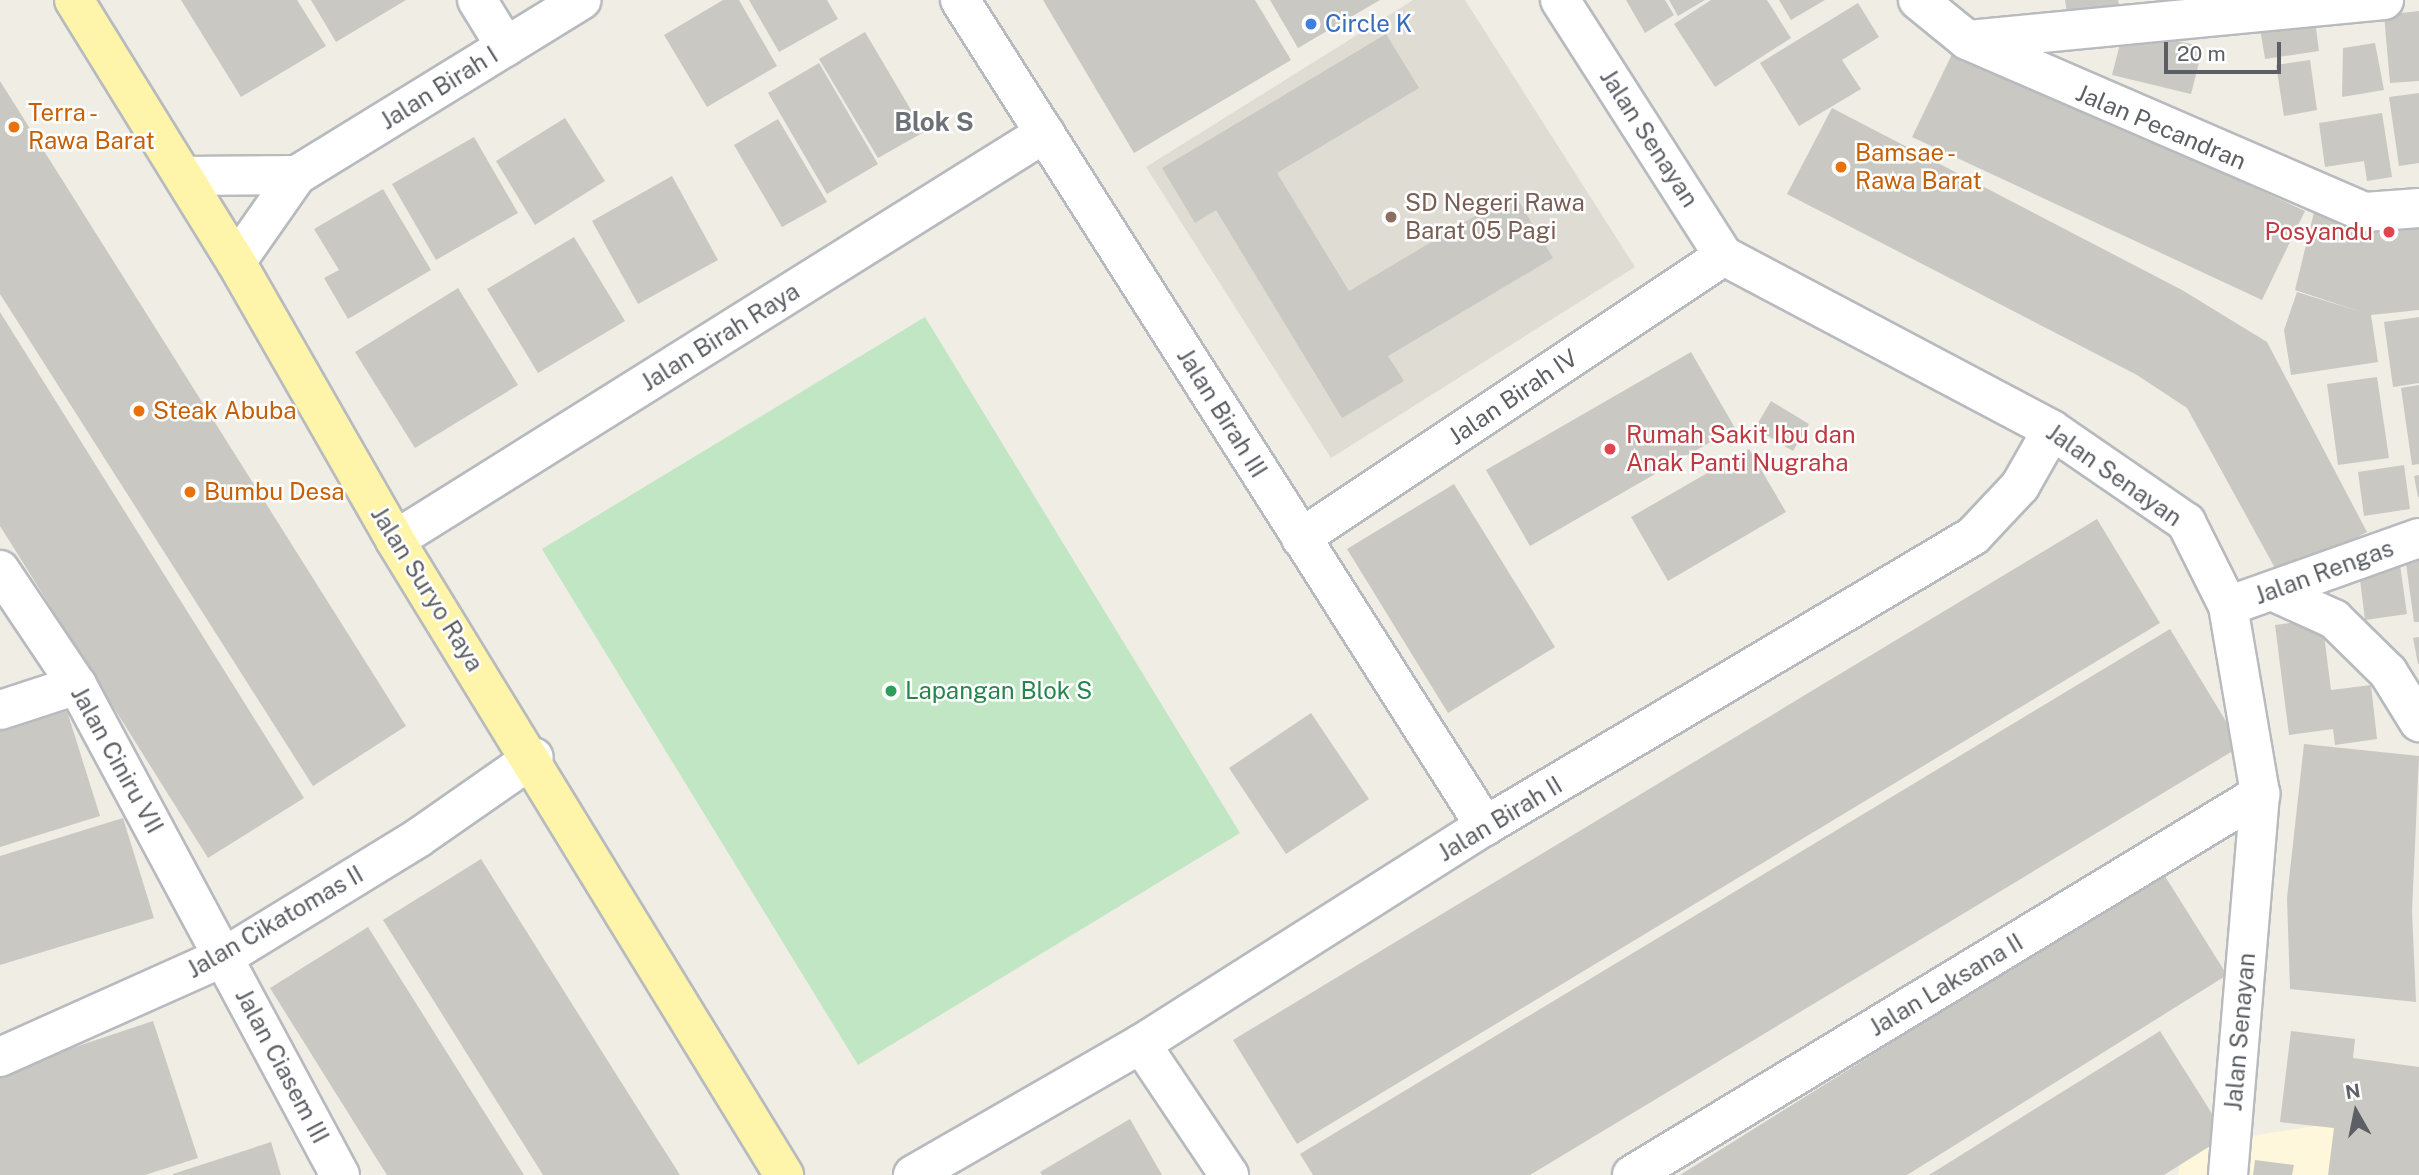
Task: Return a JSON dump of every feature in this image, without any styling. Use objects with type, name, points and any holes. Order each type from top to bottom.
[{"type":"main road","name":"Jalan Suryo Raya","points":[[75,0],[236,262],[395,540],[534,757],[785,1175]]},
{"type":"street","points":[[477,0],[506,47]]},
{"type":"street","name":"Jalan Birah I","points":[[236,262],[297,175],[582,0]]},
{"type":"street","name":"Jalan Birah III","points":[[960,0],[1485,827]]},
{"type":"street","name":"Jalan Senayan","points":[[1560,0],[1724,256],[2052,430],[2186,522],[2228,606],[2260,794],[2228,1175]]},
{"type":"street","name":"Jalan Pecandran","points":[[1918,0],[1967,40],[2365,212],[2419,208]]},
{"type":"street","points":[[1967,40],[2384,0]]},
{"type":"street","name":"Jalan Birah Raya","points":[[395,540],[1045,133]]},
{"type":"street","points":[[184,176],[297,175]]},
{"type":"street","name":"Jalan Birah IV","points":[[1301,538],[1724,256]]},
{"type":"street","name":"Jalan Birah II","points":[[914,1175],[1141,1044],[1485,827],[1973,536],[2020,486],[2052,430]]},
{"type":"street","name":"Jalan Rengas","points":[[2228,606],[2274,592],[2419,538]]},
{"type":"street","name":"Jalan Ciniru VII","points":[[0,570],[77,685],[224,957]]},
{"type":"street","points":[[2274,592],[2334,618],[2388,672],[2419,723]]},
{"type":"street","points":[[0,710],[77,685]]},
{"type":"street","name":"Jalan Cikatomas II","points":[[0,1057],[224,957],[418,838],[534,757]]},
{"type":"street","name":"Jalan Laksana II","points":[[1632,1175],[2260,794]]},
{"type":"street","name":"Jalan Ciasem III","points":[[224,957],[340,1175]]},
{"type":"street","points":[[1141,1044],[1229,1175]]},
{"type":"shaded area","name":"SD Negeri Rawa Barat 05 Pagi","points":[[1413,0],[1465,0],[1635,267],[1331,458],[1146,167]]},
{"type":"shaded area","points":[[2419,1109],[2419,1175],[2178,1175],[2183,1147]]},
{"type":"green space","name":"Lapangan Blok S","points":[[925,317],[1240,833],[858,1065],[542,549]]},
{"type":"building","points":[[181,0],[297,0],[326,46],[241,97]]},
{"type":"building","points":[[311,0],[406,0],[336,42]]},
{"type":"building","points":[[723,0],[739,0],[777,66],[707,107],[664,35]]},
{"type":"building","points":[[749,0],[827,0],[838,19],[779,52]]},
{"type":"building","points":[[1043,0],[1255,0],[1291,60],[1134,153]]},
{"type":"building","name":"Circle K","points":[[1270,0],[1380,0],[1298,48]]},
{"type":"building","points":[[1626,0],[1665,0],[1674,15],[1645,33]]},
{"type":"building","points":[[1669,0],[1705,0],[1678,16]]},
{"type":"building","points":[[1711,0],[1767,0],[1791,38],[1715,87],[1674,24]]},
{"type":"building","points":[[1779,0],[1825,0],[1791,20]]},
{"type":"building","points":[[2065,0],[2118,0],[2119,5],[2067,13]]},
{"type":"building","points":[[1858,3],[1879,37],[1842,60],[1861,89],[1799,126],[1760,63]]},
{"type":"building","points":[[2419,11],[2419,81],[2390,83],[2384,15]]},
{"type":"building","points":[[2314,13],[2319,51],[2265,59],[2259,22]]},
{"type":"building","points":[[2124,28],[2203,47],[2191,94],[2112,75]]},
{"type":"building","points":[[865,32],[924,132],[878,158],[819,59]]},
{"type":"building","points":[[1386,34],[1419,88],[1277,173],[1349,291],[1514,193],[1553,258],[1388,356],[1404,381],[1342,418],[1216,210],[1195,223],[1162,168]]},
{"type":"building","points":[[2375,43],[2384,90],[2342,97],[2343,48]]},
{"type":"building","points":[[1955,48],[2305,211],[2262,300],[1912,137]]},
{"type":"building","points":[[2310,60],[2317,110],[2284,116],[2276,65]]},
{"type":"building","points":[[819,63],[878,164],[827,194],[768,93]]},
{"type":"building","points":[[0,81],[406,726],[313,786],[0,294]]},
{"type":"building","points":[[2419,93],[2419,163],[2399,166],[2389,97]]},
{"type":"building","points":[[1832,108],[2182,290],[2267,342],[2367,532],[2281,579],[2187,408],[2137,375],[1787,194]]},
{"type":"building","points":[[2382,113],[2392,177],[2367,181],[2364,161],[2325,167],[2319,123]]},
{"type":"building","points":[[565,118],[605,181],[535,225],[496,161]]},
{"type":"building","points":[[778,119],[827,202],[782,227],[734,145]]},
{"type":"building","points":[[474,137],[518,213],[436,260],[392,184]]},
{"type":"building","points":[[672,176],[718,260],[638,304],[592,221]]},
{"type":"building","points":[[383,189],[431,270],[348,319],[324,278],[339,270],[314,229]]},
{"type":"building","points":[[2317,200],[2419,211],[2419,310],[2371,315],[2378,362],[2291,375],[2284,330],[2297,292],[2361,312],[2295,290]]},
{"type":"building","points":[[574,237],[625,321],[538,373],[487,289]]},
{"type":"building","points":[[458,288],[518,385],[415,448],[355,352]]},
{"type":"building","points":[[0,312],[304,798],[208,858],[0,526]]},
{"type":"building","points":[[2419,317],[2419,383],[2393,387],[2384,322]]},
{"type":"building","name":"Rumah Sakit Ibu dan Anak Panti Nugraha","points":[[1691,352],[1735,428],[1530,546],[1486,470]]},
{"type":"building","points":[[2377,377],[2389,458],[2338,465],[2327,384]]},
{"type":"building","points":[[2419,385],[2419,464],[2412,465],[2401,388]]},
{"type":"building","points":[[1771,401],[1809,424],[1793,451],[1755,428]]},
{"type":"building","points":[[1749,449],[1786,512],[1668,581],[1631,517]]},
{"type":"building","points":[[2404,465],[2410,509],[2364,516],[2358,472]]},
{"type":"building","points":[[2419,475],[2419,497],[2418,497],[2414,476]]},
{"type":"building","points":[[1454,484],[1555,647],[1448,713],[1347,549]]},
{"type":"building","points":[[2097,519],[2160,623],[1297,1144],[1233,1040]]},
{"type":"building","points":[[2419,554],[2419,622],[2414,622],[2405,556]]},
{"type":"building","points":[[2400,565],[2407,614],[2365,620],[2359,571]]},
{"type":"building","points":[[2322,619],[2331,690],[2371,685],[2377,739],[2335,745],[2333,729],[2289,735],[2275,625]]},
{"type":"building","points":[[2170,629],[2241,746],[1530,1175],[1313,1175],[1300,1154]]},
{"type":"building","points":[[2419,637],[2419,664],[2418,664],[2413,638]]},
{"type":"building","points":[[67,711],[100,816],[0,847],[0,731]]},
{"type":"building","points":[[1311,713],[1369,799],[1286,854],[1229,768]]},
{"type":"building","points":[[2304,744],[2419,756],[2412,911],[2416,1002],[2290,989],[2287,898]]},
{"type":"building","points":[[123,818],[154,918],[0,965],[0,856]]},
{"type":"building","points":[[481,859],[680,1175],[543,1175],[383,920]]},
{"type":"building","points":[[2163,873],[2227,975],[1907,1175],[1680,1175]]},
{"type":"building","points":[[368,927],[524,1175],[387,1175],[380,1164],[270,988]]},
{"type":"building","points":[[153,1021],[198,1158],[145,1175],[0,1175],[0,1072]]},
{"type":"building","points":[[2160,1031],[2226,1136],[2164,1175],[1929,1175]]},
{"type":"building","points":[[2291,1031],[2355,1039],[2353,1058],[2419,1067],[2419,1175],[2328,1175],[2334,1128],[2280,1122]]},
{"type":"building","points":[[1130,1119],[1162,1175],[1042,1175],[1040,1172]]},
{"type":"building","points":[[271,1142],[281,1175],[173,1175],[173,1174]]},
{"type":"building","points":[[2255,1160],[2294,1165],[2292,1175],[2253,1175]]},
{"type":"place","name":"Circle K","points":[[1311,24]]},
{"type":"place","name":"Terra - Rawa Barat","points":[[14,127]]},
{"type":"place","name":"Bamsae - Rawa Barat","points":[[1841,167]]},
{"type":"place","name":"SD Negeri Rawa Barat 05 Pagi","points":[[1391,217]]},
{"type":"place","name":"Posyandu","points":[[2389,232]]},
{"type":"place","name":"Steak Abuba","points":[[139,411]]},
{"type":"place","name":"Rumah Sakit Ibu dan Anak Panti Nugraha","points":[[1610,449]]},
{"type":"place","name":"Bumbu Desa","points":[[190,492]]},
{"type":"place","name":"Lapangan Blok S","points":[[891,691]]},
{"type":"district","name":"Blok S","points":[[934,122]]}]
